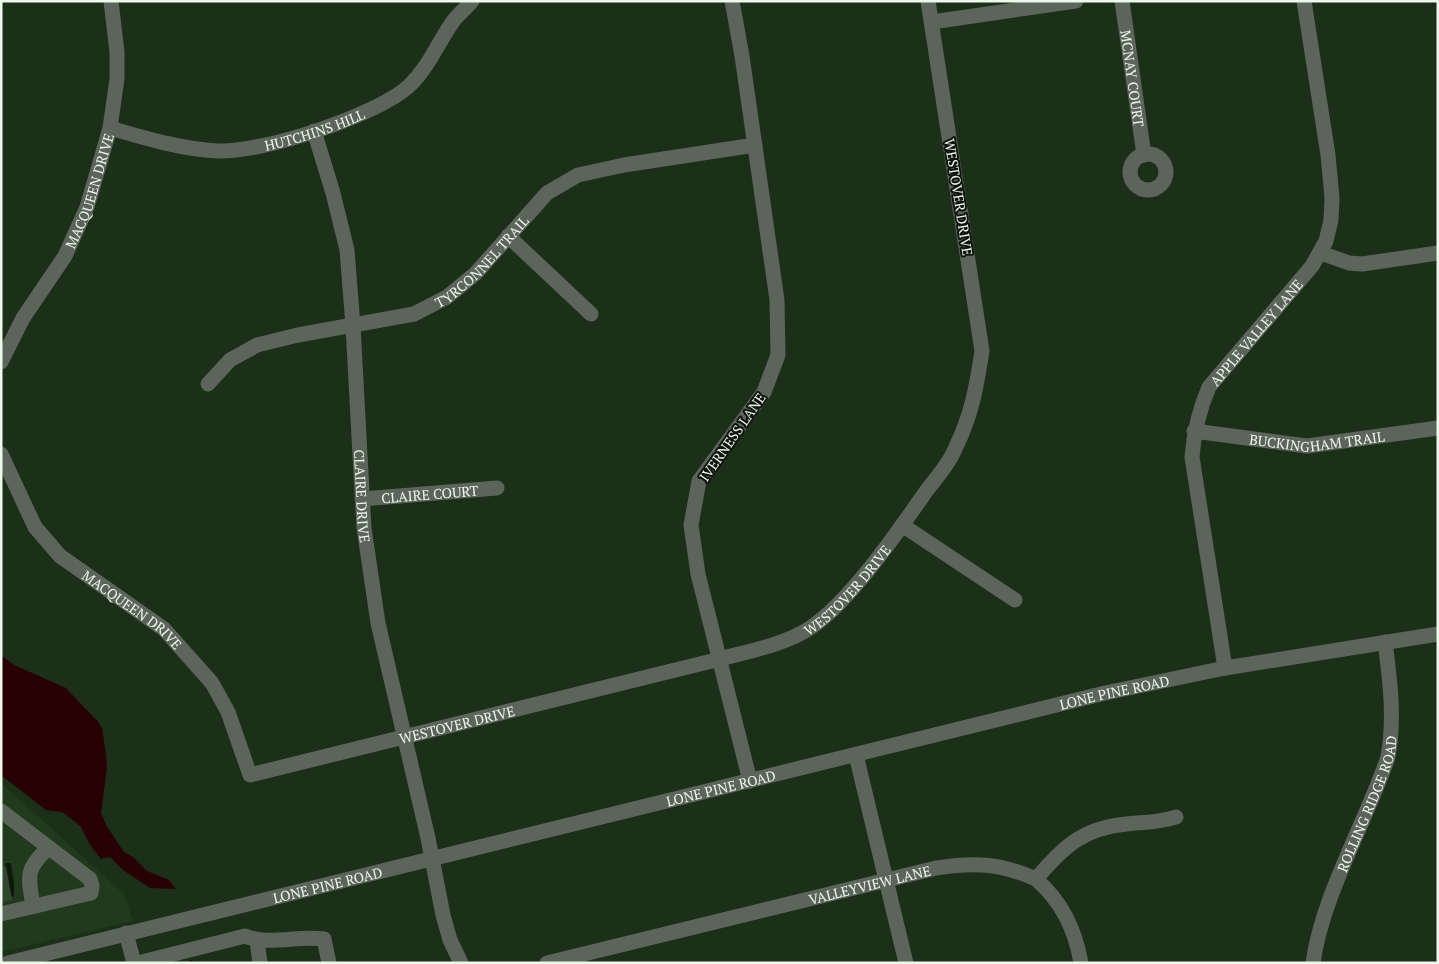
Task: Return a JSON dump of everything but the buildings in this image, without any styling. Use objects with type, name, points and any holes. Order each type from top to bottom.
[{"type":"street","name":"MACQUEEN DRIVE","points":[[1,362],[23,318],[66,256],[88,206],[110,128],[117,79],[117,52],[111,1]]},
{"type":"street","name":"HUTCHINS HILL","points":[[110,128],[172,145],[219,151],[268,144],[314,130],[373,109],[408,86],[427,65],[454,20],[472,1]]},
{"type":"street","name":"IVERNESS LANE","points":[[732,1],[756,145],[778,300],[778,355],[764,392],[699,481],[691,525],[698,574],[750,781]]},
{"type":"street","name":"WESTOVER DRIVE","points":[[250,775],[770,645],[810,629],[838,604],[902,525],[955,451],[974,402],[982,351],[928,1]]},
{"type":"street","points":[[932,22],[1076,1]]},
{"type":"street","name":"MCNAY COURT","points":[[1122,1],[1144,155]]},
{"type":"street","name":"APPLE VALLEY LANE","points":[[1224,668],[1192,457],[1194,431],[1200,407],[1208,387],[1312,266],[1321,253],[1332,220],[1328,154],[1304,1]]},
{"type":"street","name":"CLAIRE DRIVE","points":[[314,130],[333,193],[347,250],[354,326],[364,528],[378,623],[450,940],[462,963]]},
{"type":"street","name":"TYRCONNEL TRAIL","points":[[208,384],[230,360],[257,345],[298,335],[414,314],[447,297],[476,273],[547,193],[578,175],[756,145]]},
{"type":"street","points":[[508,236],[590,314]]},
{"type":"street","points":[[1321,253],[1349,263],[1362,264],[1438,253]]},
{"type":"street","name":"BUCKINGHAM TRAIL","points":[[1194,431],[1308,446],[1438,428]]},
{"type":"street","name":"MACQUEEN DRIVE","points":[[1,454],[35,527],[60,556],[164,629],[212,683],[228,712],[250,775]]},
{"type":"street","name":"CLAIRE COURT","points":[[362,499],[497,488]]},
{"type":"street","points":[[902,525],[1015,600]]},
{"type":"street","name":"LONE PINE ROAD","points":[[8,963],[1105,693],[1224,668],[1438,634]]},
{"type":"street","name":"ROLLING RIDGE ROAD","points":[[1313,963],[1318,936],[1388,757],[1391,740],[1392,690],[1385,642]]},
{"type":"street","points":[[856,755],[906,963]]},
{"type":"street","points":[[1,811],[90,879],[92,886],[91,894],[1,914]]},
{"type":"street","points":[[1081,963],[1071,925],[1060,903],[1036,879],[1059,853],[1087,833],[1103,827],[1158,823],[1176,817]]},
{"type":"street","points":[[33,906],[29,883],[32,863],[48,848]]},
{"type":"street","name":"VALLEYVIEW LANE","points":[[547,963],[885,879],[969,863],[1001,866],[1036,879]]},
{"type":"street","points":[[126,933],[134,963]]},
{"type":"street","points":[[138,963],[245,936],[256,941],[309,936],[324,939],[329,963]]},
{"type":"street","points":[[256,941],[260,963]]},
{"type":"shaded area","points":[[1,655],[14,665],[66,688],[99,723],[102,728],[107,767],[101,813],[107,827],[124,852],[133,857],[147,871],[169,880],[176,889],[150,888],[123,870],[110,857],[101,859],[90,845],[81,827],[74,821],[62,812],[46,810],[1,775]]},
{"type":"shaded area","points":[[1,783],[124,894],[133,921],[1,952]]}]
